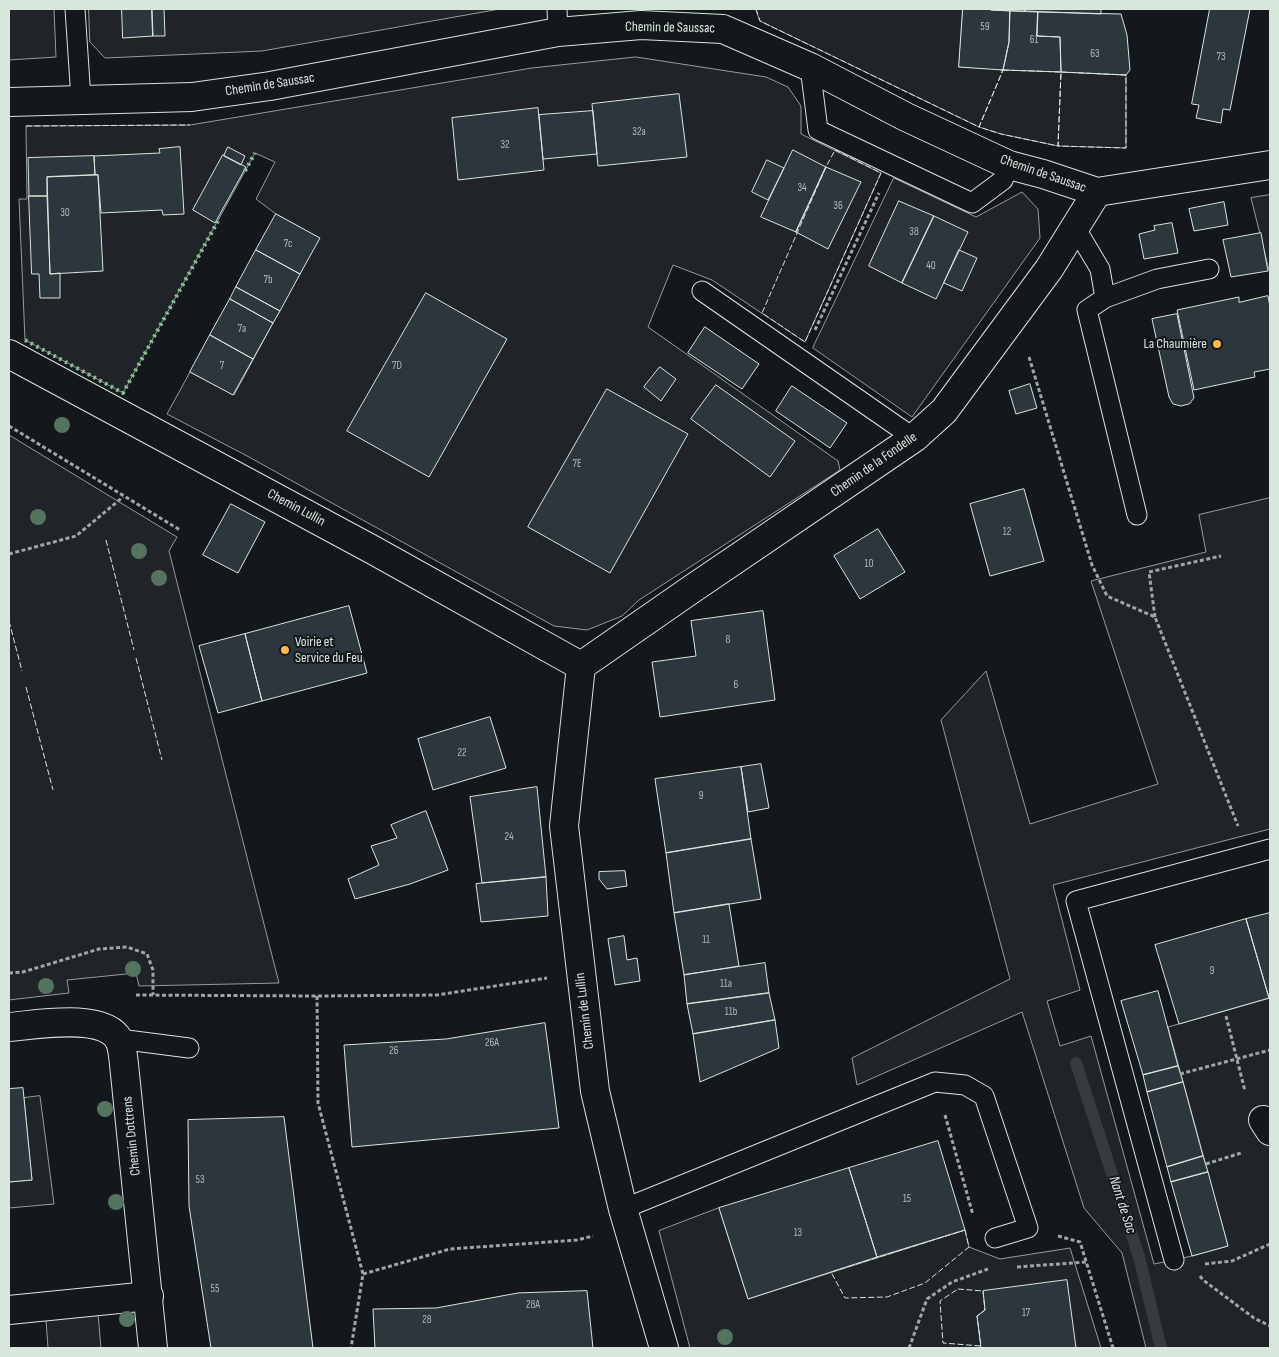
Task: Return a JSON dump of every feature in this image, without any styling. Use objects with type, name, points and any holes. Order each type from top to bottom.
[{"type":"street","name":"Chemin de Saussac","points":[[9,102],[192,97],[270,86],[557,21],[642,25],[725,19],[810,67],[906,117],[1009,165],[1096,192],[1270,165]]},
{"type":"street","name":"Chemin de la Fondelle","points":[[581,666],[914,438],[944,411],[1049,269],[1096,192]]},
{"type":"street","name":"Chemin Lullin","points":[[9,354],[365,546],[581,666]]},
{"type":"street","name":"Chemin de Lullin","points":[[581,666],[576,727],[568,772],[564,826],[595,1091],[626,1218],[664,1348]]},
{"type":"street","points":[[9,1027],[81,1022],[104,1026],[119,1039]]},
{"type":"street","name":"Chemin Dottrens","points":[[119,1039],[125,1074],[153,1348]]},
{"type":"street","points":[[9,1310],[149,1296]]},
{"type":"lane","points":[[75,9],[81,99]]},
{"type":"lane","points":[[810,67],[818,130],[972,203],[1003,180],[1009,165]]},
{"type":"lane","points":[[1075,227],[1100,269],[1106,298]]},
{"type":"lane","points":[[1137,515],[1088,310],[1106,298],[1157,279],[1209,269]]},
{"type":"lane","points":[[702,291],[914,438]]},
{"type":"lane","points":[[1174,1260],[1076,901],[1270,848]]},
{"type":"lane","points":[[119,1039],[189,1048]]},
{"type":"lane","points":[[626,1218],[935,1082],[965,1085],[984,1096],[1028,1228],[994,1238]]},
{"type":"path","points":[[801,360],[892,165]]},
{"type":"path","points":[[1016,314],[1092,564],[1107,596],[1155,617]]},
{"type":"path","points":[[9,426],[180,530]]},
{"type":"path","points":[[9,554],[76,536],[123,497]]},
{"type":"path","points":[[1221,556],[1149,572],[1155,617],[1249,854]]},
{"type":"path","points":[[9,973],[22,972],[99,949],[127,947],[147,954],[153,970],[153,995]]},
{"type":"path","points":[[136,995],[437,995],[581,973]]},
{"type":"path","points":[[317,996],[318,1104],[363,1274],[351,1348]]},
{"type":"path","points":[[1226,1016],[1245,1091],[1266,1125]]},
{"type":"path","points":[[1180,1074],[1270,1050]]},
{"type":"path","points":[[363,1274],[450,1249],[577,1240],[626,1218]]},
{"type":"path","points":[[1028,1228],[1080,1242],[1113,1348]]},
{"type":"path","points":[[1174,1260],[1175,1267],[1232,1262],[1270,1244]]},
{"type":"path","points":[[1192,1265],[1203,1280],[1254,1318],[1270,1326]]},
{"type":"path","points":[[909,1348],[927,1299],[952,1282],[988,1268]]},
{"type":"shaded area","points":[[9,9],[54,9],[56,57],[9,60]]},
{"type":"shaded area","points":[[89,9],[500,9],[262,51],[105,58],[90,42]]},
{"type":"shaded area","points":[[756,9],[963,9],[959,67],[1126,75],[1126,148],[1058,146],[1001,134],[979,127],[760,21]]},
{"type":"shaded area","points":[[636,57],[766,77],[788,87],[801,106],[801,134],[881,173],[805,342],[712,280],[673,265],[648,327],[838,461],[840,470],[639,600],[622,616],[587,630],[554,626],[249,457],[167,414],[190,372],[234,395],[319,238],[276,214],[256,199],[275,162],[255,153],[123,393],[25,340],[19,199],[27,199],[26,126],[190,125],[532,68]]},
{"type":"shaded area","points":[[894,178],[976,217],[1022,192],[1038,209],[1040,238],[912,417],[813,348]]},
{"type":"shaded area","points":[[1270,195],[1270,274],[1251,198]]},
{"type":"shaded area","points":[[9,435],[177,537],[169,551],[279,983],[139,986],[136,973],[67,980],[69,993],[9,1000]]},
{"type":"shaded area","points":[[1270,498],[1270,829],[1053,885],[1080,990],[1047,1001],[1060,1046],[1091,1036],[1154,1264],[1228,1246],[1168,1027],[1270,998],[1270,1348],[1146,1348],[1122,1253],[1084,1208],[1022,1012],[857,1085],[852,1058],[1010,979],[941,720],[986,671],[1030,824],[1158,784],[1091,581],[1206,552],[1199,515]]},
{"type":"shaded area","points":[[40,1096],[54,1204],[9,1208],[9,1182],[32,1180],[24,1098]]},
{"type":"shaded area","points":[[719,1208],[748,1299],[965,1230],[969,1247],[1000,1259],[1070,1248],[1101,1348],[690,1348],[659,1231]]},
{"type":"shaded area","points":[[98,1314],[101,1348],[48,1348],[46,1320]]},
{"type":"building","points":[[122,9],[152,9],[153,36],[123,38]]},
{"type":"building","points":[[152,9],[164,9],[165,36],[153,36]]},
{"type":"building","points":[[963,9],[1010,11],[1009,42],[1003,70],[959,67]]},
{"type":"building","points":[[1025,9],[1025,11],[991,10]]},
{"type":"building","points":[[1025,9],[1101,9],[1101,14],[1025,11]]},
{"type":"building","points":[[1210,9],[1250,9],[1230,110],[1223,109],[1221,123],[1196,118],[1199,105],[1192,104]]},
{"type":"building","points":[[1010,11],[1038,12],[1037,36],[1060,37],[1061,72],[1003,70],[1009,42]]},
{"type":"building","points":[[1038,12],[1121,14],[1127,35],[1130,70],[1126,75],[1061,72],[1060,37],[1037,36]]},
{"type":"building","points":[[679,94],[687,157],[598,166],[592,104]]},
{"type":"building","points":[[538,108],[544,170],[458,180],[452,118]]},
{"type":"building","points":[[593,111],[597,154],[543,159],[539,115]]},
{"type":"building","points":[[180,147],[184,214],[163,215],[162,210],[101,213],[98,175],[95,175],[94,156],[160,153],[159,149]]},
{"type":"building","points":[[228,147],[245,156],[241,165],[224,156]]},
{"type":"building","points":[[793,150],[826,167],[796,232],[761,217]]},
{"type":"building","points":[[223,155],[246,167],[215,223],[193,210]]},
{"type":"building","points":[[94,156],[95,175],[47,177],[47,196],[29,196],[28,158]]},
{"type":"building","points":[[767,160],[784,168],[768,200],[752,192]]},
{"type":"building","points":[[826,167],[861,182],[828,249],[796,232]]},
{"type":"building","points":[[98,175],[103,271],[50,274],[47,177]]},
{"type":"building","points":[[29,196],[47,196],[50,274],[60,273],[60,298],[40,298],[39,274],[32,274]]},
{"type":"building","points":[[899,201],[934,216],[902,283],[869,266]]},
{"type":"building","points":[[1224,202],[1228,225],[1194,231],[1189,209]]},
{"type":"building","points":[[276,214],[320,238],[300,274],[256,250]]},
{"type":"building","points":[[934,216],[968,232],[936,299],[902,283]]},
{"type":"building","points":[[1172,223],[1178,253],[1144,259],[1139,234],[1155,230],[1154,226]]},
{"type":"building","points":[[1261,233],[1268,271],[1231,277],[1223,240]]},
{"type":"building","points":[[256,250],[300,274],[280,311],[236,287]]},
{"type":"building","points":[[959,250],[977,258],[962,291],[944,283]]},
{"type":"building","points":[[236,287],[280,311],[273,323],[230,299]]},
{"type":"building","points":[[426,293],[507,339],[429,477],[347,431]]},
{"type":"building","points":[[1268,296],[1270,307],[1270,369],[1254,372],[1255,377],[1194,390],[1177,310],[1239,297],[1239,302]]},
{"type":"building","points":[[230,299],[273,323],[253,359],[210,335]]},
{"type":"building","points":[[1177,314],[1194,398],[1189,404],[1181,406],[1173,404],[1169,397],[1152,319]]},
{"type":"building","points":[[705,327],[759,364],[742,389],[688,353]]},
{"type":"building","points":[[210,335],[253,359],[233,395],[190,372]]},
{"type":"building","points":[[660,367],[676,379],[661,401],[644,387]]},
{"type":"building","points":[[1030,384],[1037,408],[1016,414],[1009,391]]},
{"type":"building","points":[[716,385],[795,441],[770,477],[691,419]]},
{"type":"building","points":[[792,386],[847,423],[830,448],[776,411]]},
{"type":"building","points":[[607,389],[688,434],[610,573],[528,527]]},
{"type":"building","points":[[1024,489],[1044,561],[990,576],[970,504]]},
{"type":"building","points":[[231,504],[265,522],[238,573],[203,555]]},
{"type":"building","points":[[878,529],[905,572],[860,599],[834,556]]},
{"type":"building","points":[[349,606],[367,673],[262,701],[245,634]]},
{"type":"building","points":[[763,611],[775,700],[660,717],[652,662],[696,656],[691,621]]},
{"type":"building","points":[[245,634],[262,701],[218,713],[199,646]]},
{"type":"building","points":[[490,717],[506,768],[433,790],[418,739]]},
{"type":"building","points":[[761,764],[769,808],[748,812],[741,767]]},
{"type":"building","points":[[741,767],[751,839],[666,853],[655,779]]},
{"type":"building","points":[[537,787],[546,877],[482,883],[470,797]]},
{"type":"building","points":[[426,811],[448,870],[410,884],[355,899],[348,879],[379,865],[371,846],[397,838],[391,825]]},
{"type":"building","points":[[751,839],[761,899],[674,913],[666,853]]},
{"type":"building","points":[[625,871],[627,886],[607,889],[599,879],[599,872]]},
{"type":"building","points":[[546,877],[548,916],[481,922],[476,884]]},
{"type":"building","points":[[729,904],[739,966],[684,975],[674,913]]},
{"type":"building","points":[[1270,913],[1270,998],[1269,998],[1246,919]]},
{"type":"building","points":[[1246,919],[1269,998],[1179,1024],[1155,945]]},
{"type":"building","points":[[624,936],[627,960],[637,958],[640,981],[615,985],[608,939]]},
{"type":"building","points":[[765,963],[769,993],[687,1004],[684,975]]},
{"type":"building","points":[[1158,991],[1178,1066],[1143,1075],[1121,1001]]},
{"type":"building","points":[[769,993],[775,1020],[693,1034],[687,1004]]},
{"type":"building","points":[[775,1020],[779,1048],[700,1082],[693,1034]]},
{"type":"building","points":[[545,1023],[559,1128],[352,1147],[344,1045],[446,1039]]},
{"type":"building","points":[[1178,1066],[1183,1082],[1147,1092],[1143,1075]]},
{"type":"building","points":[[1183,1082],[1203,1156],[1167,1167],[1147,1092]]},
{"type":"building","points":[[23,1088],[32,1180],[9,1182],[9,1089]]},
{"type":"building","points":[[284,1117],[313,1348],[211,1348],[189,1206],[188,1120]]},
{"type":"building","points":[[938,1141],[965,1230],[877,1257],[849,1168]]},
{"type":"building","points":[[1203,1156],[1208,1172],[1171,1182],[1167,1167]]},
{"type":"building","points":[[849,1168],[877,1257],[748,1299],[719,1208]]},
{"type":"building","points":[[1208,1172],[1228,1246],[1192,1256],[1171,1182]]},
{"type":"building","points":[[1067,1280],[1076,1348],[981,1348],[977,1316],[985,1310],[983,1291]]},
{"type":"building","points":[[587,1291],[593,1348],[375,1348],[373,1309],[436,1308],[518,1293]]},
{"type":"waterway","name":"Nant de Sac","points":[[1076,1063],[1139,1257],[1161,1348]]},
{"type":"hedge","points":[[245,171],[255,153]]},
{"type":"hedge","points":[[25,340],[123,393],[218,221]]},
{"type":"fence","points":[[756,9],[760,21],[979,127],[1003,70],[1000,70]]},
{"type":"fence","points":[[1003,70],[1061,72],[1058,146],[1001,134],[979,127],[1003,70]]},
{"type":"fence","points":[[1061,72],[1126,75],[1126,148],[1058,146],[1061,72]]},
{"type":"fence","points":[[26,126],[190,125]]},
{"type":"fence","points":[[835,150],[881,173],[805,342],[762,313],[835,150]]},
{"type":"fence","points":[[106,540],[134,650]]},
{"type":"fence","points":[[9,621],[22,671]]},
{"type":"fence","points":[[136,658],[162,760]]},
{"type":"fence","points":[[26,687],[53,790]]},
{"type":"fence","points":[[965,1230],[969,1247],[925,1283],[887,1297],[845,1298],[831,1272],[965,1230]]},
{"type":"fence","points":[[958,1289],[983,1291],[985,1310],[977,1316],[981,1346],[943,1343],[940,1301],[958,1289]]},
{"type":"place","name":"La Chaumière","points":[[1217,344]]},
{"type":"place","name":"Voirie et Service du Feu","points":[[285,650]]}]
